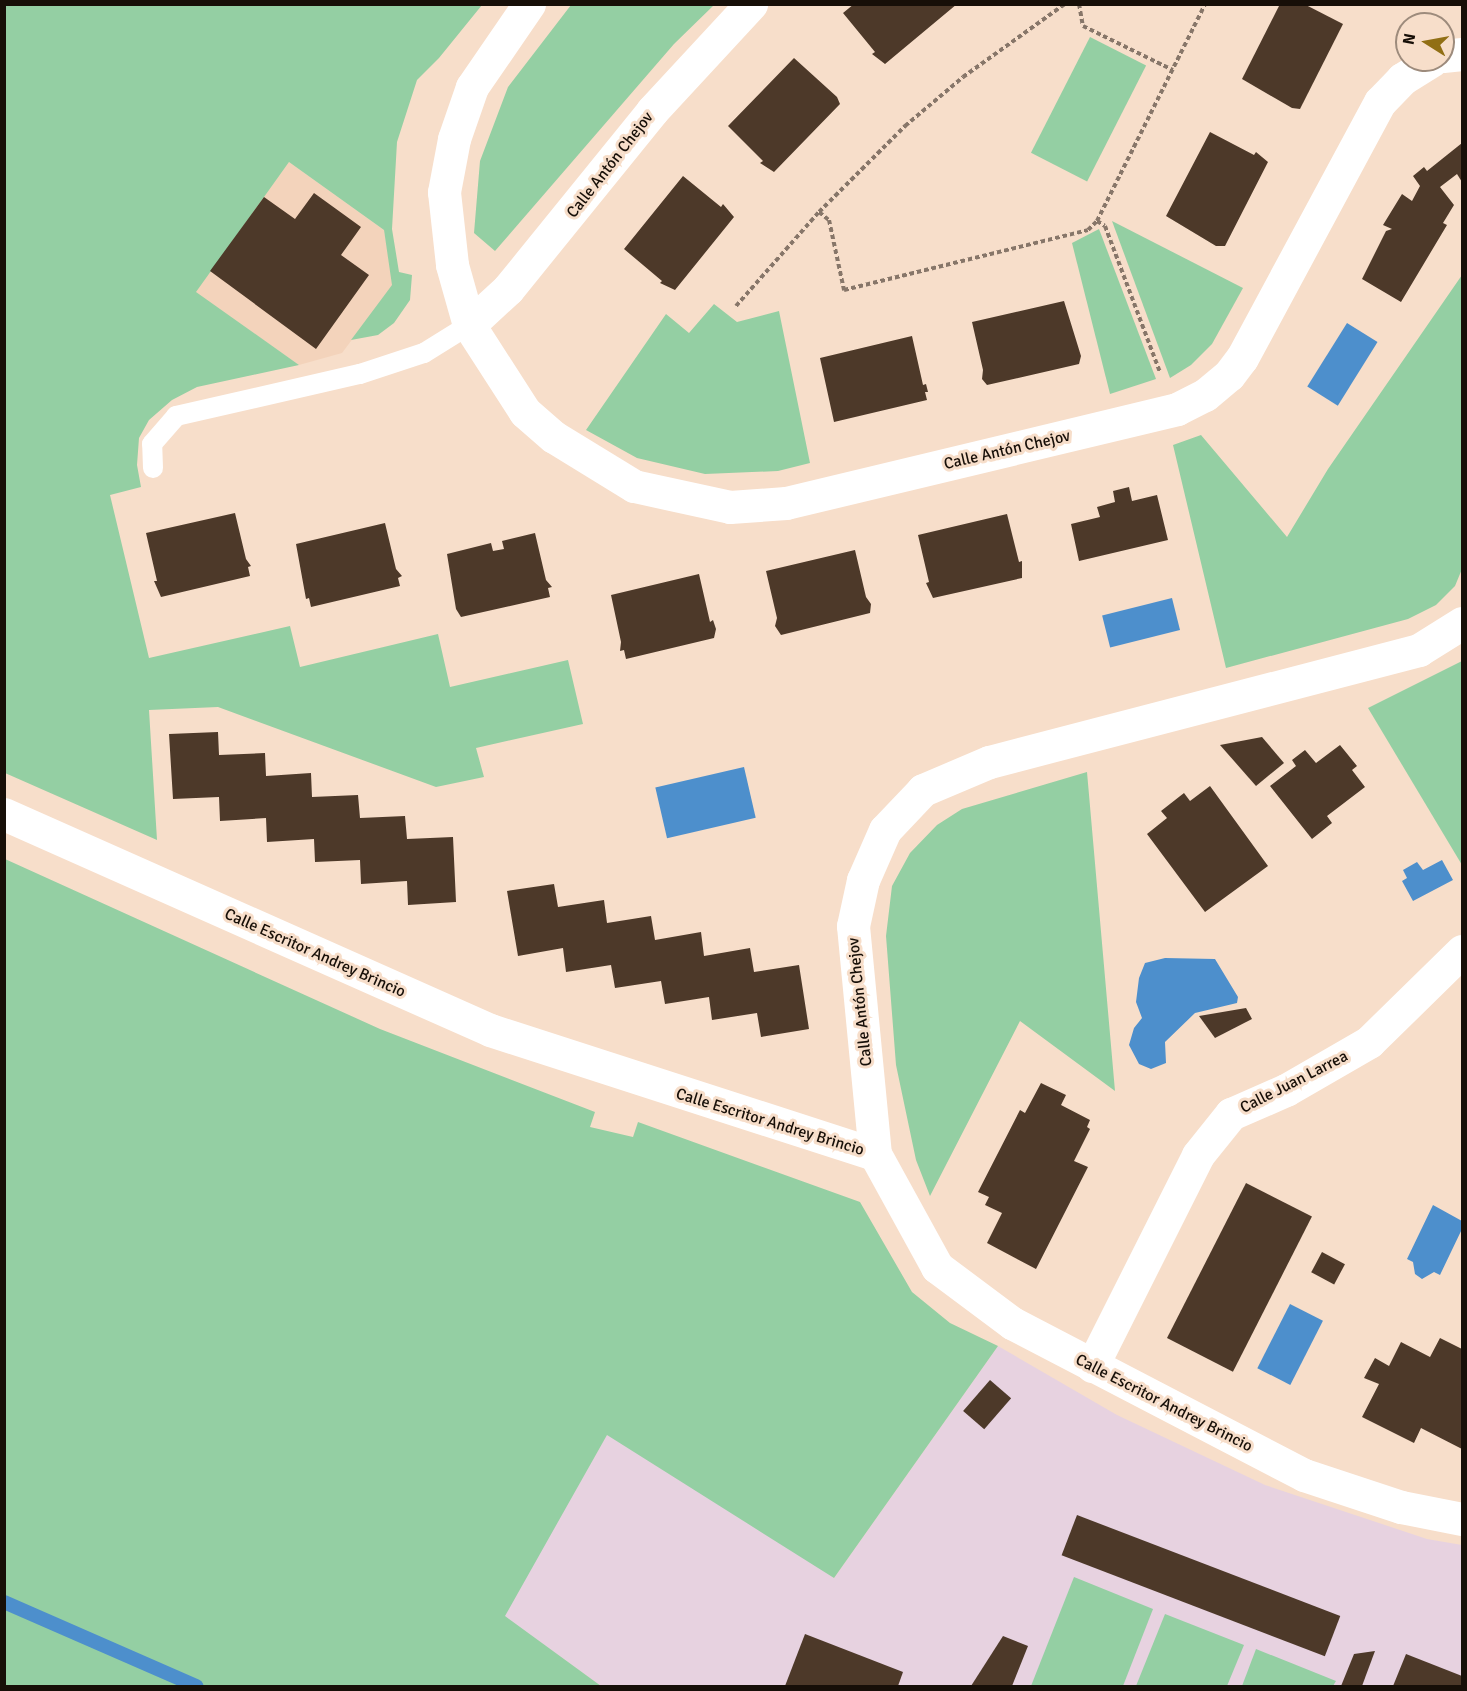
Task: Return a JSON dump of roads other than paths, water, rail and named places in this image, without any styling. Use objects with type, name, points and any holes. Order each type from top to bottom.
[{"type":"street","name":"Calle Antón Chejov","points":[[529,4],[472,87],[454,139],[446,181],[452,266],[469,324],[525,412],[554,437],[634,486],[730,507],[786,503],[1177,409],[1205,395],[1236,367],[1380,102],[1402,79],[1413,72]]},
{"type":"street","name":"Calle Antón Chejov","points":[[469,324],[523,272],[659,102],[751,4]]},
{"type":"street","name":"Calle Antón Chejov","points":[[875,1154],[853,926],[863,880],[885,830],[923,789],[988,762],[1419,650],[1462,623]]},
{"type":"street","name":"Calle Escritor Andrey Brincio","points":[[4,814],[490,1030],[875,1154],[937,1267],[1012,1323],[1304,1474],[1401,1507],[1462,1519]]},
{"type":"street","name":"Calle Juan Larrea","points":[[1092,1366],[1198,1155],[1231,1114],[1286,1089],[1369,1042],[1462,951]]},
{"type":"lane","points":[[153,468],[152,444],[176,416],[360,374],[424,353],[469,324]]},
{"type":"water","points":[[1347,323],[1378,342],[1338,406],[1307,387]]},
{"type":"water","points":[[1172,598],[1180,630],[1110,647],[1102,615]]},
{"type":"water","points":[[744,767],[756,818],[667,838],[655,787]]},
{"type":"water","points":[[1442,860],[1453,880],[1413,901],[1402,881],[1407,878],[1403,870],[1417,862],[1423,870]]},
{"type":"water","points":[[1165,958],[1215,959],[1238,997],[1237,1003],[1195,1013],[1165,1042],[1166,1063],[1151,1069],[1139,1064],[1129,1045],[1134,1028],[1142,1018],[1136,1002],[1139,978],[1145,963]]},
{"type":"water","points":[[1433,1205],[1462,1221],[1462,1229],[1440,1275],[1434,1272],[1422,1279],[1415,1274],[1413,1262],[1407,1259]]},
{"type":"water","points":[[1290,1304],[1323,1321],[1290,1385],[1257,1368]]},
{"type":"waterway","points":[[4,1602],[196,1686]]}]
